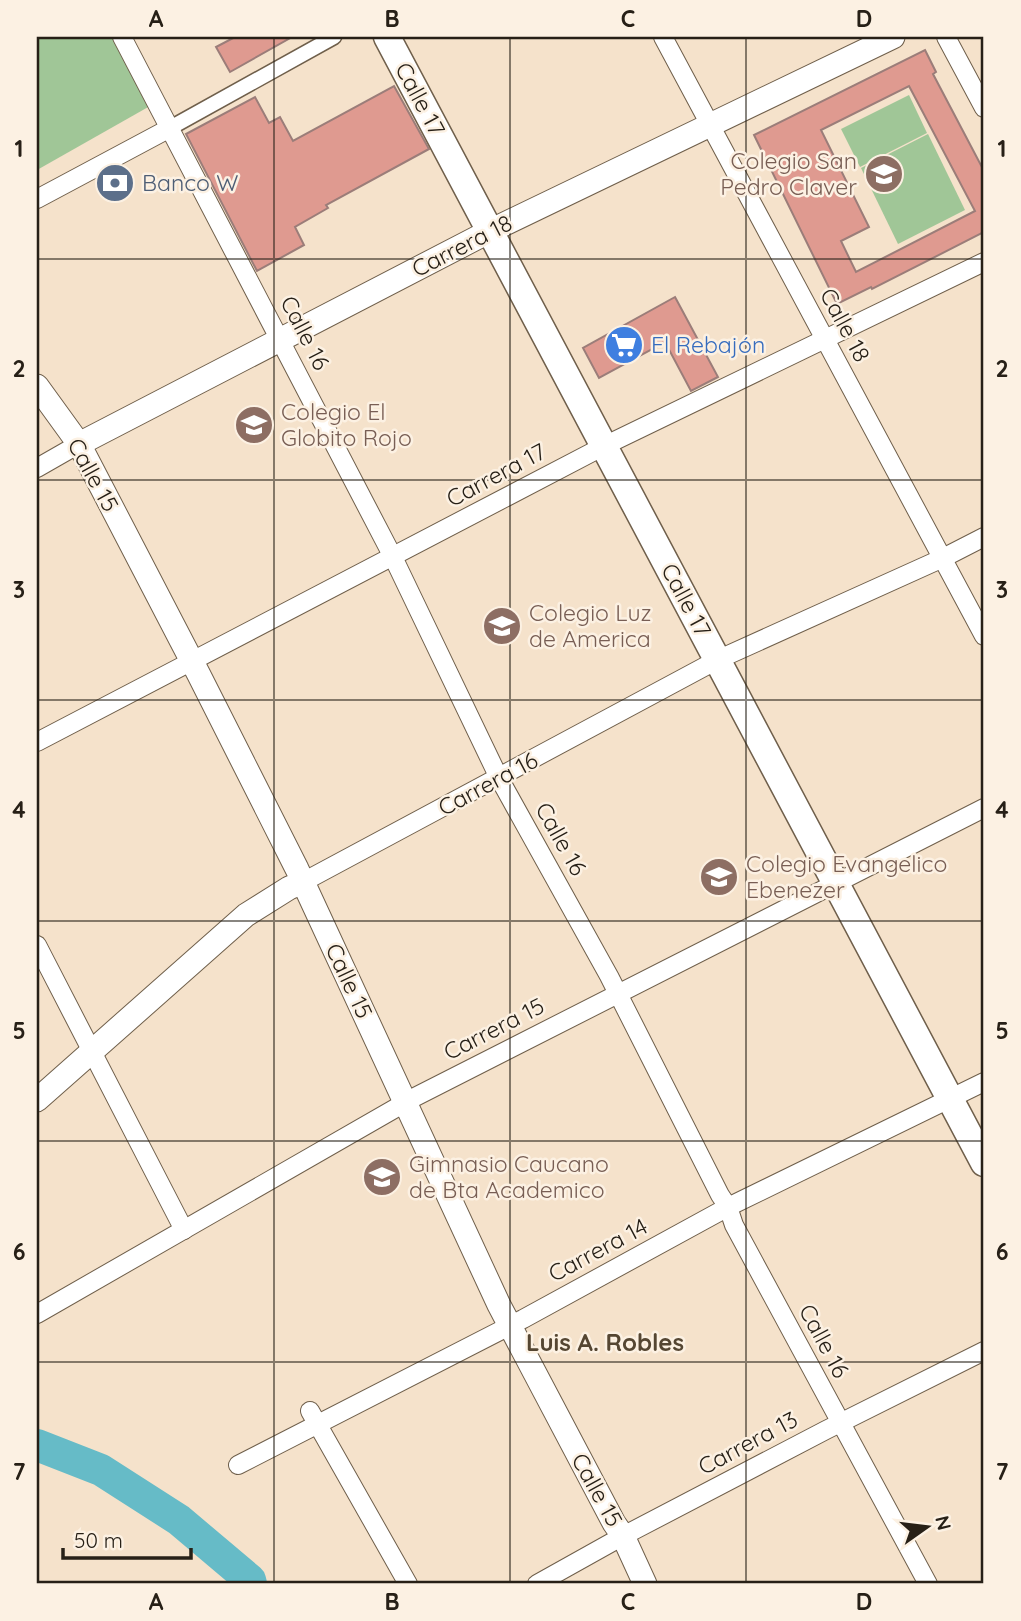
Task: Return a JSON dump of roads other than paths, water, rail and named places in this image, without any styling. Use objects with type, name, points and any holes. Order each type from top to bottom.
[{"type":"main road","name":"Calle 17","points":[[387,37],[984,1163]]},
{"type":"street","name":"Calle 16","points":[[122,37],[393,557],[499,778],[619,995],[713,1183],[728,1207],[734,1225],[928,1584]]},
{"type":"street","points":[[37,199],[334,37]]},
{"type":"street","name":"Calle 18","points":[[663,37],[984,636]]},
{"type":"street","name":"Carrera 18","points":[[37,467],[490,232],[893,37]]},
{"type":"street","points":[[946,37],[984,108]]},
{"type":"street","name":"Carrera 17","points":[[37,742],[604,446],[984,262]]},
{"type":"street","name":"Calle 15","points":[[37,386],[79,444],[192,661],[303,882],[485,1275],[601,1499],[623,1536],[645,1584]]},
{"type":"street","name":"Carrera 16","points":[[37,1100],[246,915],[289,888],[718,660],[984,537]]},
{"type":"street","name":"Carrera 15","points":[[37,1314],[405,1103],[984,808]]},
{"type":"street","points":[[37,945],[184,1230]]},
{"type":"street","name":"Carrera 14","points":[[238,1465],[314,1417],[511,1324],[728,1207],[984,1083]]},
{"type":"street","name":"Carrera 13","points":[[537,1584],[623,1536],[984,1351]]},
{"type":"street","points":[[314,1417],[408,1584]]},
{"type":"waterway","points":[[37,1445],[101,1470],[179,1520],[250,1580],[251,1584]]},
{"type":"place","name":"Colegio San Pedro Claver","points":[[884,174]]},
{"type":"place","name":"Banco W","points":[[115,183]]},
{"type":"place","name":"El Rebajón","points":[[624,345]]},
{"type":"place","name":"Colegio El Globito Rojo","points":[[254,425]]},
{"type":"place","name":"Colegio Luz de America","points":[[502,626]]},
{"type":"place","name":"Colegio Evangelico Ebenezer","points":[[719,877]]},
{"type":"place","name":"Gimnasio Caucano de Bta Academico","points":[[382,1177]]},
{"type":"district","name":"Luis A. Robles","points":[[605,1343]]}]
